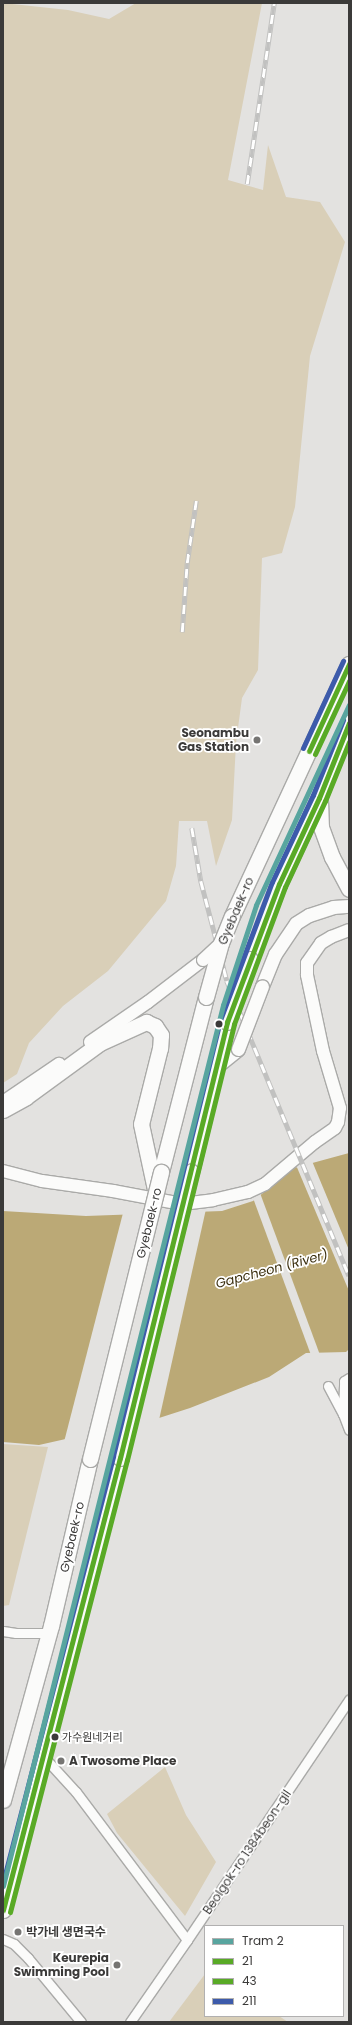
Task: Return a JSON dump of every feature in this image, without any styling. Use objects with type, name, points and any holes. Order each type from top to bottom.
[{"type":"main road","name":"Gyebaek-ro","points":[[3,1800],[49,1633],[90,1459],[156,1194],[156,1172],[221,943],[232,916],[349,664]]},
{"type":"main road","points":[[3,1910],[44,1757],[120,1458],[227,1022],[279,884],[319,798],[349,723]]},
{"type":"main road","points":[[319,798],[321,827],[332,857],[349,889]]},
{"type":"main road","points":[[216,1067],[238,1049],[275,954],[296,923],[309,915],[333,907],[349,906]]},
{"type":"main road","points":[[3,1110],[26,1097],[100,1043],[146,1022],[155,1026],[161,1035],[160,1048],[141,1124],[156,1172]]},
{"type":"street","points":[[3,1171],[42,1181],[113,1191],[182,1204],[213,1200],[248,1192],[265,1184],[315,1142],[335,1128],[338,1122],[340,1108],[323,1051],[306,975],[307,963],[321,943],[331,937],[349,930]]},
{"type":"street","points":[[3,1102],[148,1002],[202,960],[221,943]]},
{"type":"street","points":[[344,1414],[344,1381],[349,1378]]},
{"type":"street","points":[[328,1386],[344,1414],[349,1430]]},
{"type":"street","points":[[3,1631],[16,1633],[49,1633]]},
{"type":"street","name":"Beolgok-ro 1384beon-gil","points":[[130,2022],[349,1700]]},
{"type":"street","points":[[44,1757],[76,1792],[187,1940]]},
{"type":"street","points":[[3,1939],[14,1944],[28,1958],[81,2022]]},
{"type":"shaded area","points":[[3,3],[68,10],[109,19],[136,3],[262,3],[228,180],[263,190],[268,145],[286,197],[320,202],[345,242],[310,356],[295,507],[282,553],[262,558],[258,670],[242,698],[236,743],[232,820],[216,866],[207,821],[179,821],[176,866],[166,901],[108,971],[63,1006],[29,1043],[17,1074],[3,1083]]},
{"type":"shaded area","points":[[3,1444],[48,1447],[9,1605],[3,1606]]},
{"type":"shaded area","points":[[165,1767],[186,1815],[216,1862],[185,1916],[117,1833],[107,1814]]},
{"type":"shaded area","points":[[204,1975],[204,2017],[280,2017],[288,2022],[169,2022]]},
{"type":"water","name":"Gapcheon (River)","points":[[349,1153],[349,1349],[346,1352],[306,1353],[269,1377],[190,1408],[159,1418],[39,1445],[3,1442],[3,1211],[86,1216],[222,1211],[253,1201],[294,1168]]},
{"type":"pier","points":[[312,1161],[349,1250],[349,1291],[296,1165]]},
{"type":"pier","points":[[260,1193],[320,1355],[311,1355],[253,1198]]},
{"type":"pier","points":[[206,1209],[159,1420],[64,1442],[123,1213]]},
{"type":"railway","points":[[247,184],[274,3]]},
{"type":"railway","points":[[182,632],[187,563],[196,501]]},
{"type":"railway","points":[[192,828],[201,881],[227,981],[349,1276]]},
{"type":"tram line","name":"2","points":[[3,1886],[223,1005],[256,905],[349,705]]},
{"type":"transit line","name":"211","points":[[303,748],[343,661]]},
{"type":"transit line","name":"21","points":[[309,751],[349,664]]},
{"type":"transit line","name":"43","points":[[315,754],[349,681]]},
{"type":"transit line","name":"211","points":[[3,1882],[113,1456],[220,1020],[272,882],[313,795],[343,720]]},
{"type":"transit line","name":"21","points":[[3,1910],[120,1458],[227,1022],[279,884],[319,798],[349,723]]},
{"type":"transit line","name":"43","points":[[10,1912],[127,1460],[234,1024],[285,887],[325,801],[349,742]]},
{"type":"place","name":"Seonambu Gas Station","points":[[257,740]]},
{"type":"place","name":"가수원네거리","points":[[55,1737]]},
{"type":"place","name":"A Twosome Place","points":[[61,1761]]},
{"type":"place","name":"박가네 생면국수","points":[[18,1932]]},
{"type":"place","name":"Keurepia Swimming Pool","points":[[117,1965]]}]
